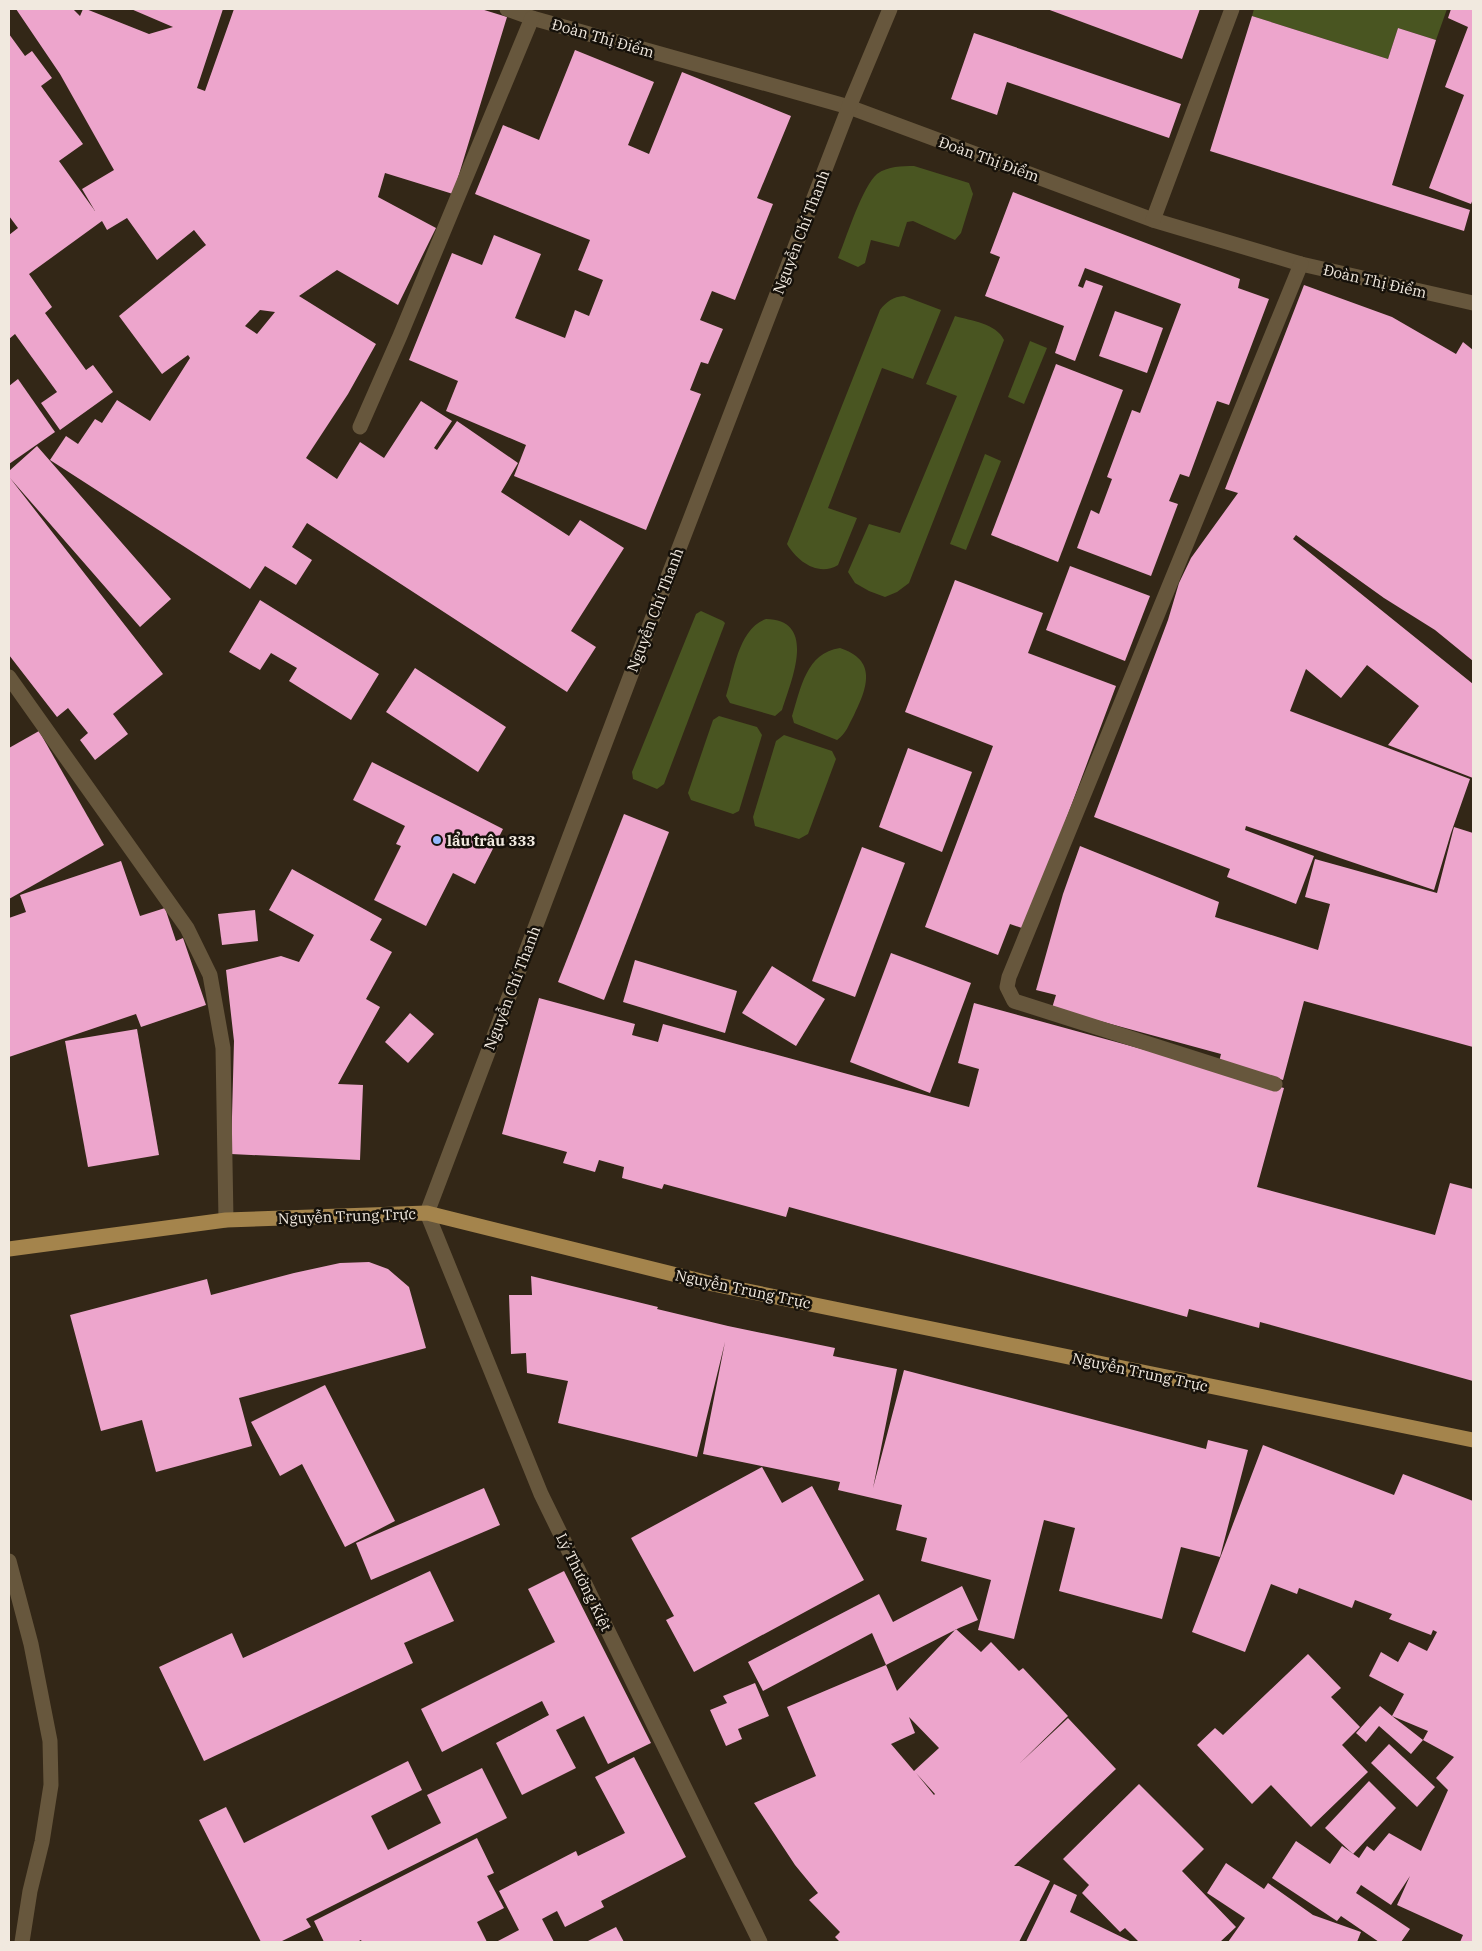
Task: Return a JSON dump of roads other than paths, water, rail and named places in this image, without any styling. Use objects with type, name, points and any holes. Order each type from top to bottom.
[{"type":"main road","name":"Nguyễn Trung Trực","points":[[9,1249],[226,1220],[428,1213],[713,1284],[1473,1440]]},
{"type":"street","name":"Đoàn Thị Điểm","points":[[507,9],[532,18],[849,107],[1153,220],[1301,264],[1473,303]]},
{"type":"street","name":"Nguyễn Chí Thanh","points":[[428,1213],[594,771],[849,107],[890,9]]},
{"type":"street","points":[[1153,220],[1232,9]]},
{"type":"street","points":[[360,427],[400,336],[532,18]]},
{"type":"street","points":[[1275,1084],[1014,1001],[1007,987],[1009,977],[1301,264]]},
{"type":"street","points":[[9,677],[187,928],[210,975],[224,1048],[226,1220]]},
{"type":"street","name":"Lý Thường Kiệt","points":[[428,1213],[541,1494],[760,1942]]},
{"type":"street","points":[[9,1561],[31,1644],[50,1741],[51,1785],[42,1842],[30,1891],[22,1942]]},
{"type":"place","name":"lẩu trâu 333","points":[[437,840]]}]
